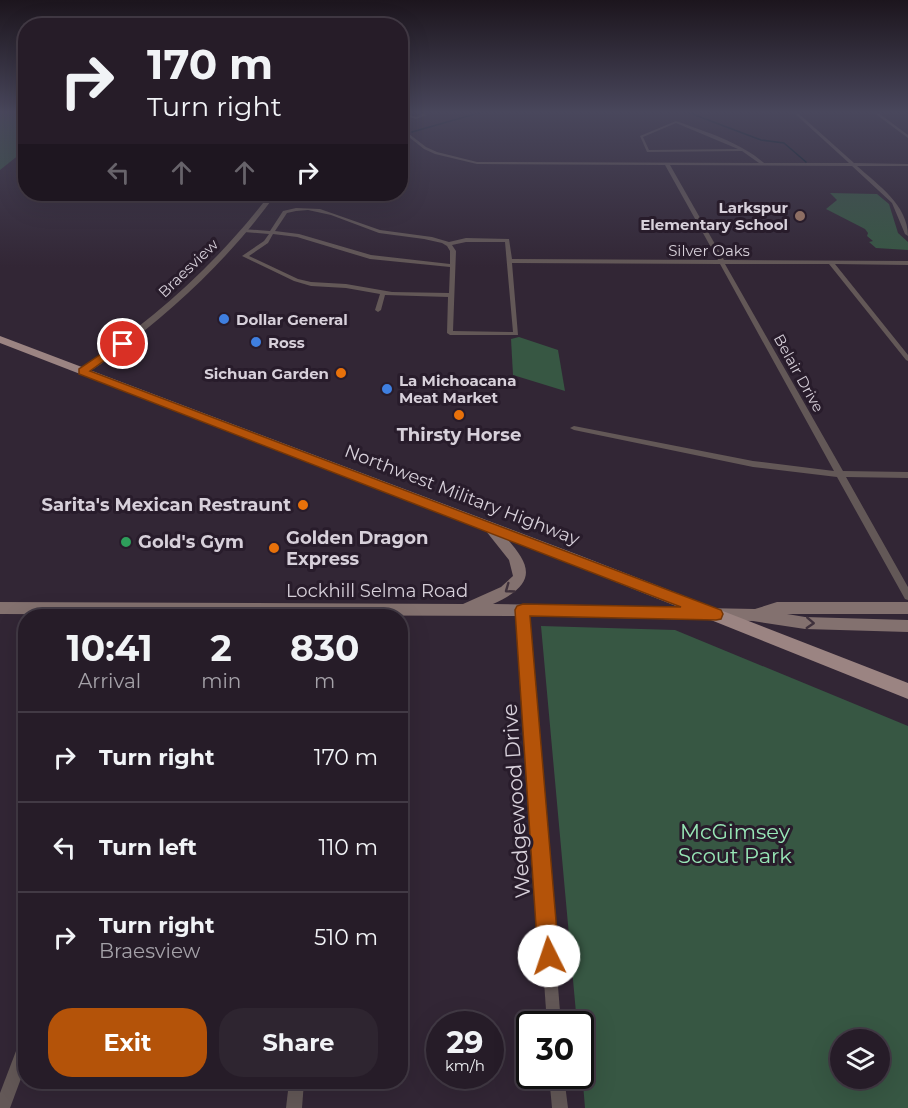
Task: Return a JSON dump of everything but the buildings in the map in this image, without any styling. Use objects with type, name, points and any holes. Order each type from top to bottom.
[{"type":"main road","name":"Northwest Military Highway","points":[[0,339],[716,614],[908,691]]},
{"type":"main road","points":[[461,610],[507,592],[519,581],[520,566],[488,526]]},
{"type":"main road","name":"Lockhill Selma Road","points":[[753,615],[777,608],[908,608]]},
{"type":"main road","name":"Lockhill Selma Road","points":[[1,610],[18,610]]},
{"type":"main road","name":"Lockhill Selma Road","points":[[408,612],[523,610],[753,615],[805,623],[908,626]]},
{"type":"main road","points":[[868,625],[879,619],[908,618]]},
{"type":"street","points":[[493,164],[908,165]]},
{"type":"street","name":"Belair Drive","points":[[667,164],[908,596]]},
{"type":"street","points":[[853,165],[894,202],[908,234]]},
{"type":"street","name":"Braesview","points":[[82,371],[134,335],[174,302],[207,271],[267,201]]},
{"type":"street","points":[[449,244],[453,251],[450,333],[516,334],[507,240],[466,240],[449,244],[432,239],[379,231],[324,213],[302,209],[287,211],[262,245],[245,256],[302,282],[346,286],[382,293],[451,295]]},
{"type":"street","points":[[244,230],[301,236],[370,257],[452,266]]},
{"type":"street","name":"Silver Oaks","points":[[510,261],[908,263]]},
{"type":"street","points":[[831,263],[908,359]]},
{"type":"street","points":[[378,310],[382,293]]},
{"type":"street","points":[[574,428],[729,460],[841,474],[908,475]]},
{"type":"street","name":"Wedgewood Drive","points":[[523,610],[553,1011]]},
{"type":"street","points":[[2,1108],[18,1065]]},
{"type":"street","points":[[294,1108],[296,1089]]},
{"type":"street","points":[[558,1089],[560,1108]]},
{"type":"green space","points":[[0,164],[8,164],[0,170]]},
{"type":"green space","points":[[830,193],[877,194],[889,204],[898,233],[908,242],[908,250],[876,248],[869,242],[873,241],[867,236],[865,229],[826,209],[837,200]]},
{"type":"green space","points":[[519,337],[558,350],[565,391],[513,375],[511,339]]},
{"type":"green space","name":"McGimsey Scout Park","points":[[541,626],[675,630],[908,726],[908,1108],[585,1108],[583,1089],[594,1089],[594,1011],[576,1011]]},
{"type":"place","name":"Larkspur Elementary School","points":[[800,216]]},
{"type":"place","name":"Dollar General","points":[[224,319]]},
{"type":"place","name":"Ross","points":[[256,342]]},
{"type":"place","name":"Sichuan Garden","points":[[341,373]]},
{"type":"place","name":"La Michoacana Meat Market","points":[[387,389]]},
{"type":"place","name":"Thirsty Horse","points":[[459,415]]},
{"type":"place","name":"Sarita's Mexican Restraunt","points":[[303,505]]},
{"type":"place","name":"Gold's Gym","points":[[126,542]]},
{"type":"place","name":"Golden Dragon Express","points":[[274,548]]},
{"type":"route","points":[[123,344],[82,371],[716,614],[523,610],[549,956]]}]
